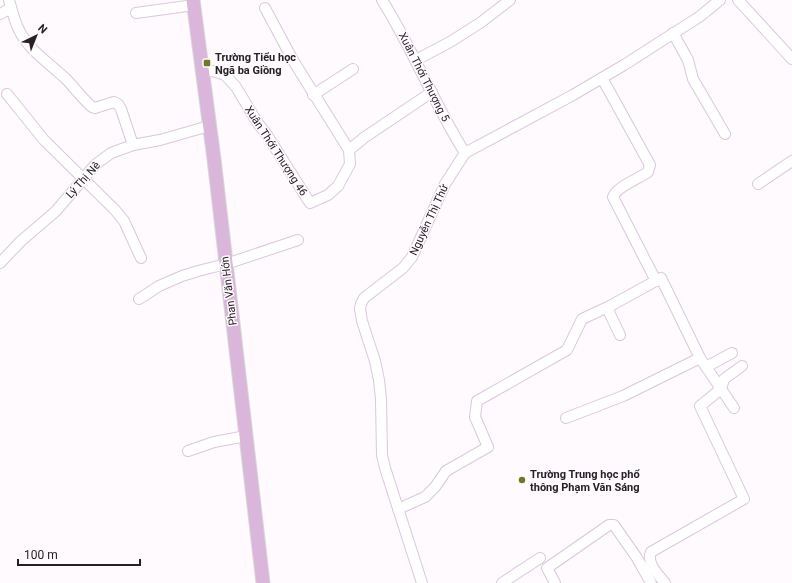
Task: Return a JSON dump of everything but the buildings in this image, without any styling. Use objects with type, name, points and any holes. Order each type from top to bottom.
[{"type":"main road","name":"Phan Văn Hớn","points":[[194,3],[263,583]]},
{"type":"street","name":"Xuân Thới Thượng 5","points":[[382,0],[405,39],[453,134],[465,153]]},
{"type":"street","points":[[416,60],[450,42],[480,23],[510,0]]},
{"type":"street","name":"Nguyễn Thị Thử","points":[[422,583],[382,455],[381,399],[379,380],[362,321],[360,309],[364,298],[403,268],[412,257],[445,184],[465,153],[602,78],[699,17],[720,0]]},
{"type":"street","points":[[738,0],[791,54]]},
{"type":"street","points":[[136,13],[194,3]]},
{"type":"street","points":[[0,14],[10,4],[19,31],[24,39],[69,82],[92,107],[95,108],[114,102],[118,104],[133,145]]},
{"type":"street","points":[[265,8],[313,95],[348,150],[432,92]]},
{"type":"street","points":[[673,33],[688,60],[693,79],[725,134]]},
{"type":"street","points":[[313,95],[352,69]]},
{"type":"street","name":"Xuân Thới Thượng 46","points":[[202,72],[213,70],[224,74],[236,87],[310,203],[328,195],[338,186],[350,164],[348,150]]},
{"type":"street","points":[[602,78],[650,165],[648,172],[614,193],[613,197],[656,281]]},
{"type":"street","points":[[7,94],[44,140],[115,210],[124,221],[141,258]]},
{"type":"street","name":"Lý Thị Nê","points":[[0,263],[56,211],[95,165],[111,152],[209,126]]},
{"type":"street","points":[[758,184],[792,161]]},
{"type":"street","points":[[139,299],[159,286],[182,276],[226,264],[298,240]]},
{"type":"street","points":[[398,509],[424,497],[435,487],[446,471],[488,447],[474,417],[477,401],[567,350],[582,319],[610,306],[661,278],[703,363],[734,408]]},
{"type":"street","points":[[610,306],[609,312],[620,335]]},
{"type":"street","points":[[566,418],[703,363],[732,353]]},
{"type":"street","points":[[665,583],[650,562],[650,555],[652,552],[744,499],[700,406],[721,389],[724,379],[742,366]]},
{"type":"street","points":[[188,451],[214,442],[246,436]]},
{"type":"street","points":[[555,583],[547,568],[609,525],[614,525],[652,583]]},
{"type":"street","points":[[502,583],[540,558]]},
{"type":"place","name":"Trường Tiểu học Ngã ba Giồng","points":[[207,63]]},
{"type":"place","name":"Trường Trung học phổ thông Phạm Văn Sáng","points":[[522,480]]}]
